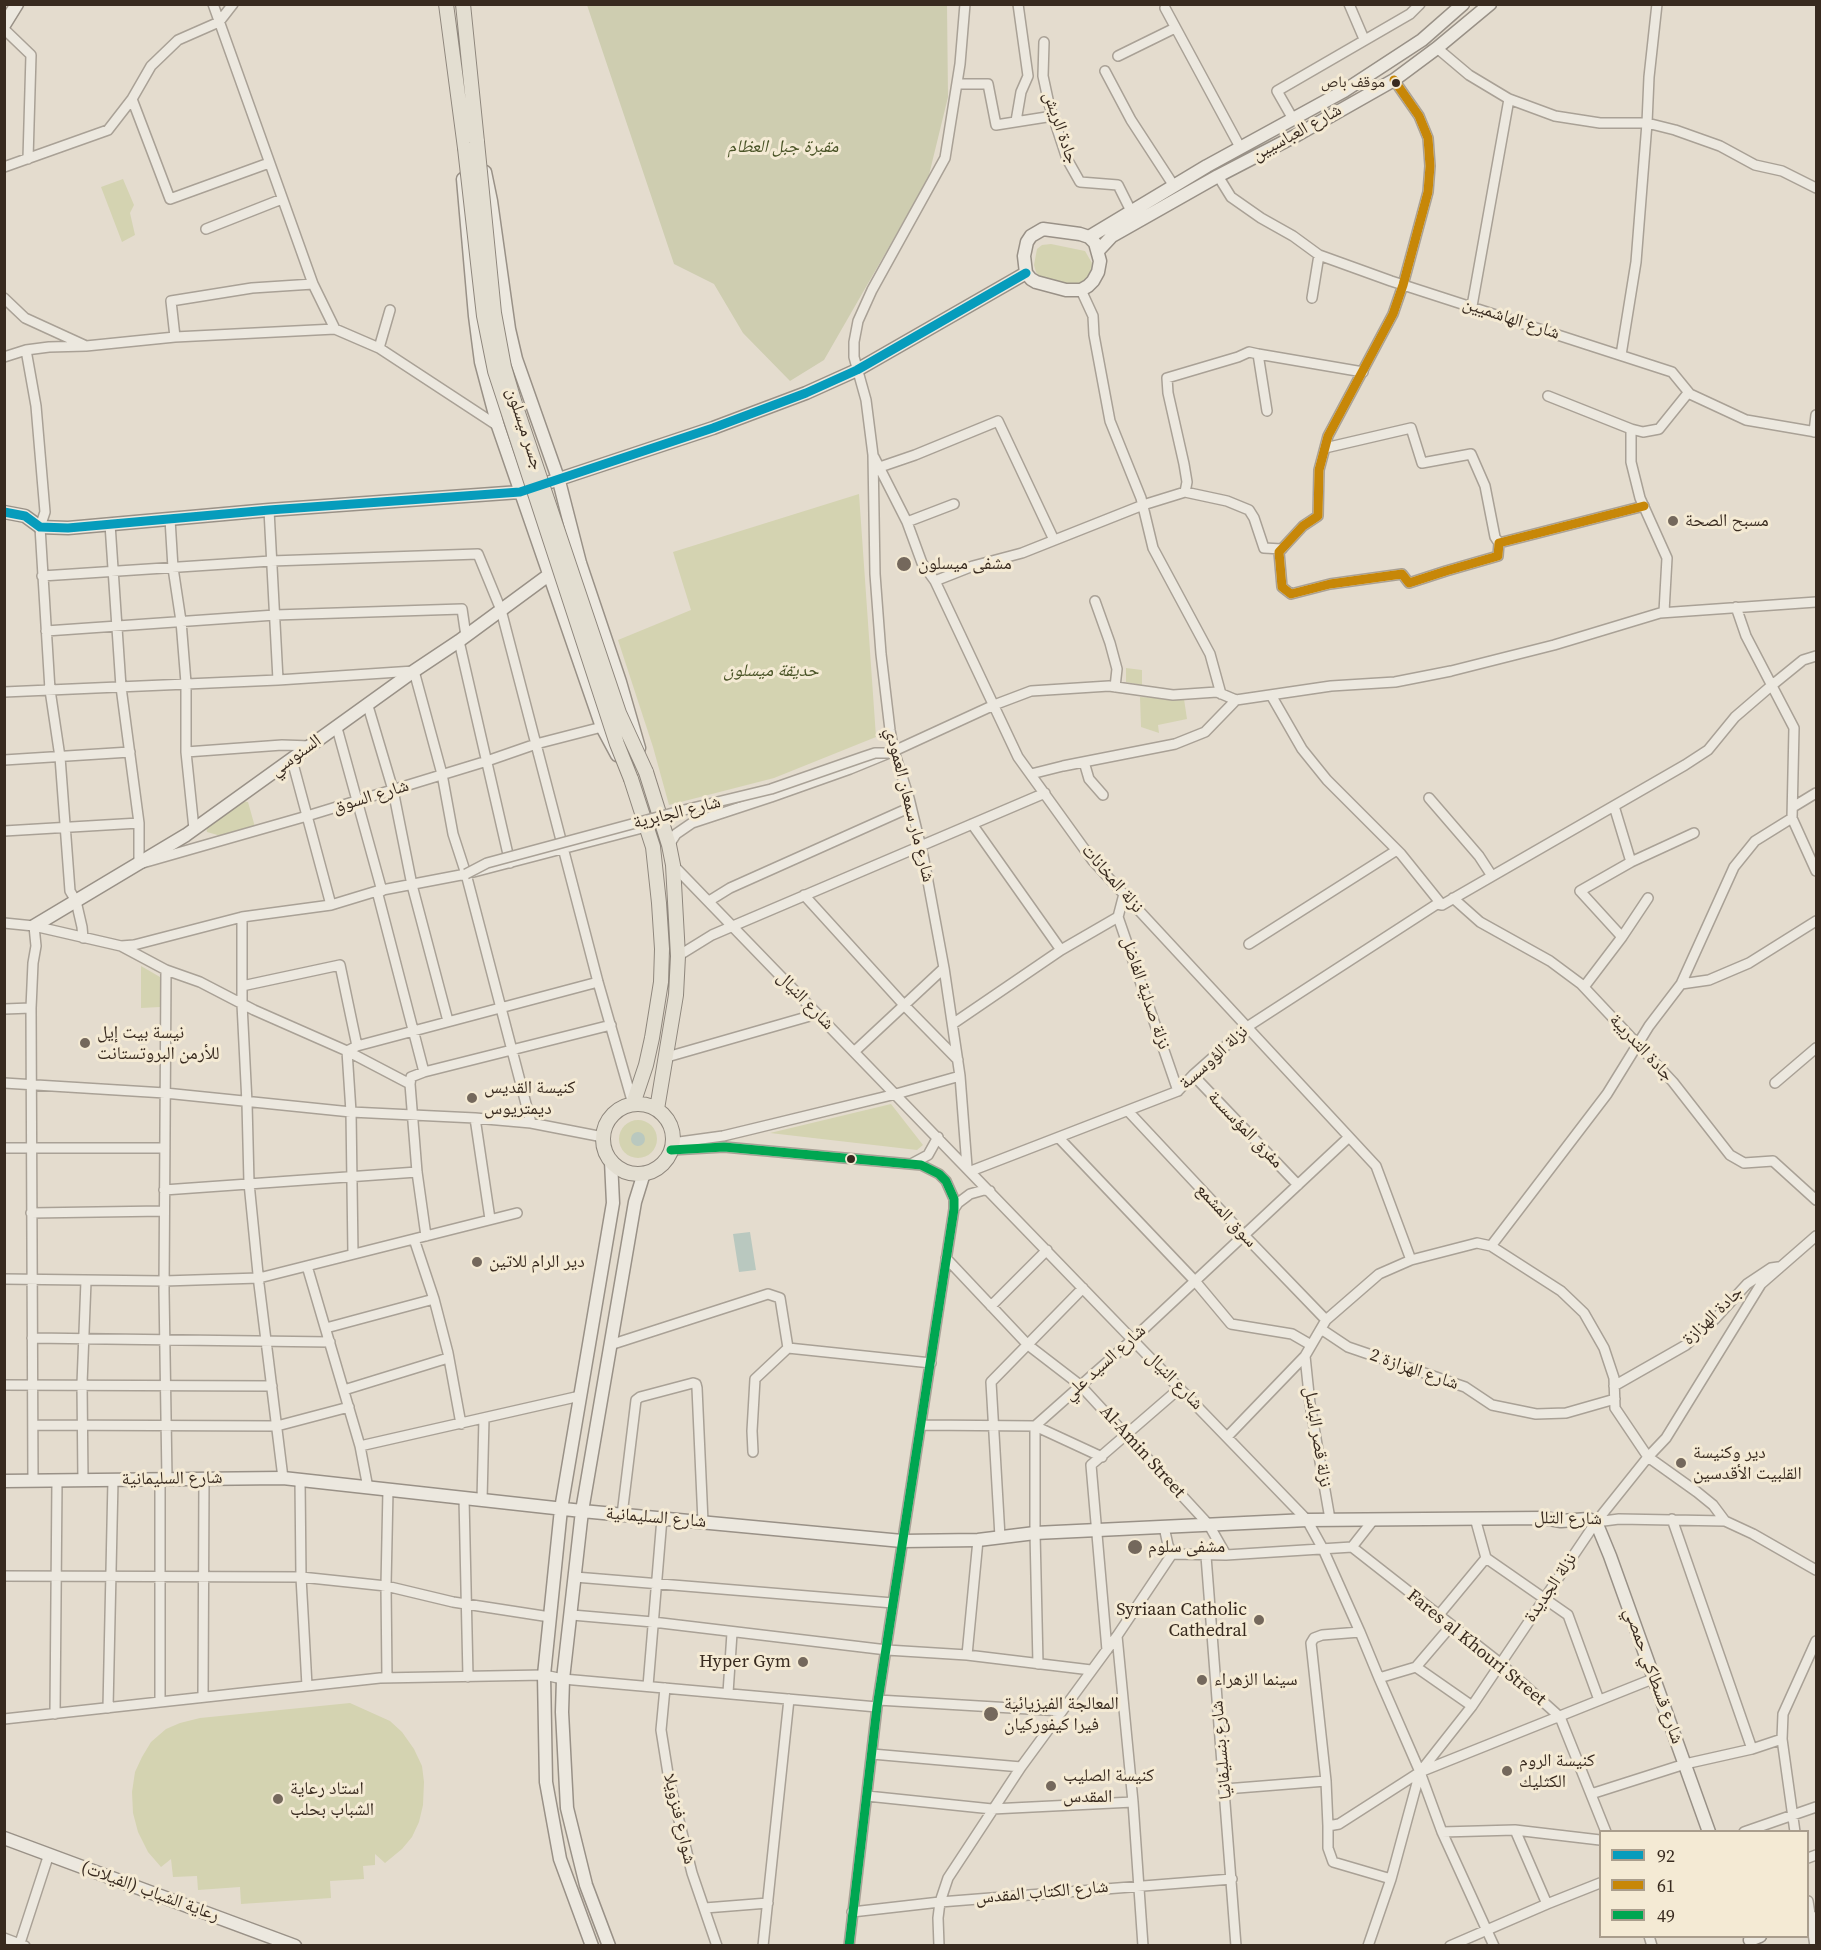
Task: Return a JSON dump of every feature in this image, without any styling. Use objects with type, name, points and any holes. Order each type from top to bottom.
[{"type":"main road","points":[[4,27],[17,4]]},
{"type":"main road","points":[[446,4],[471,145],[491,201],[509,329],[516,359],[559,480],[580,562],[620,682],[646,772]]},
{"type":"main road","points":[[463,4],[471,145],[463,170],[464,199],[481,362],[498,426],[602,727],[631,779]]},
{"type":"main road","name":"شارع العباسيين","points":[[1089,237],[1240,147],[1344,91],[1422,40],[1449,9],[1463,4]]},
{"type":"main road","name":"شارع العباسيين","points":[[1098,251],[1112,236],[1394,80],[1490,4]]},
{"type":"main road","points":[[448,23],[465,21]]},
{"type":"main road","name":"جسر ميسلون","points":[[471,145],[494,313],[504,367],[619,713],[646,772],[673,865],[678,956],[676,996],[657,1110]]},
{"type":"main road","name":"جسر ميسلون","points":[[471,145],[484,315],[495,371],[653,847],[662,949],[661,982],[646,1065],[633,1104]]},
{"type":"main road","points":[[1050,230],[1080,234],[1089,237],[1095,243],[1098,251],[1100,261],[1098,272],[1093,281],[1081,290],[1066,290],[1036,282],[1026,273],[1024,256],[1027,242],[1036,232],[1050,230]]},
{"type":"main road","points":[[4,512],[25,516],[40,527],[68,528],[268,510],[520,492],[713,428],[806,393],[857,370],[1026,273]]},
{"type":"main road","name":"السنوسي","points":[[34,926],[194,829],[550,574]]},
{"type":"main road","points":[[633,1104],[645,1104],[657,1110],[670,1124],[671,1146],[668,1156],[658,1167],[644,1173],[632,1173],[620,1169],[604,1150],[603,1137],[608,1119],[615,1112],[633,1104]]},
{"type":"main road","points":[[592,1946],[560,1859],[546,1782],[544,1675],[561,1509],[613,1203],[611,1161]]},
{"type":"main road","points":[[609,1946],[586,1885],[567,1808],[562,1712],[563,1679],[582,1511],[635,1202],[644,1173]]},
{"type":"main road","name":"شارع السليمانية","points":[[4,1481],[284,1478],[561,1509],[902,1541],[978,1540],[1035,1533],[1307,1520]]},
{"type":"main road","name":"شارع التلل","points":[[1307,1520],[1544,1518],[1561,1521],[1588,1519],[1596,1522]]},
{"type":"main road","name":"شارع قسطاكي حمصي","points":[[1596,1522],[1655,1678],[1708,1830]]},
{"type":"main road","name":"رعاية الشباب (الفيلات)","points":[[4,1838],[295,1946]]},
{"type":"street","points":[[213,4],[313,284],[336,329]]},
{"type":"street","points":[[4,167],[108,130],[132,99],[151,66],[178,40],[219,22],[233,4]]},
{"type":"street","name":"شارع مار سمعان العمودي","points":[[965,4],[957,84],[945,158],[872,290],[858,321],[854,357],[866,400],[873,455],[873,534],[891,752],[911,807],[921,845],[954,1023],[969,1169]]},
{"type":"street","points":[[1016,121],[1021,92],[1028,76],[1018,4]]},
{"type":"street","points":[[1348,4],[1364,39]]},
{"type":"street","points":[[1293,119],[1277,91],[1410,14],[1420,4]]},
{"type":"street","points":[[1621,355],[1636,262],[1649,77],[1657,4]]},
{"type":"street","points":[[1166,8],[1240,147]]},
{"type":"street","points":[[4,27],[31,55],[27,159]]},
{"type":"street","points":[[1118,56],[1175,28]]},
{"type":"street","name":"جادة الريش","points":[[1044,42],[1043,76],[1067,159],[1080,182],[1118,184],[1131,211]]},
{"type":"street","points":[[1437,48],[1469,75],[1509,99],[1555,116],[1600,123],[1647,123],[1675,130],[1720,146],[1755,165],[1782,171],[1816,188]]},
{"type":"street","points":[[1105,71],[1131,120],[1174,186]]},
{"type":"street","points":[[1325,447],[1411,428],[1422,463],[1471,454],[1485,486],[1495,537],[1499,543],[1498,556],[1409,583],[1402,574],[1330,584],[1291,594],[1282,587],[1279,552],[1303,526],[1318,516],[1319,470],[1325,447],[1393,314],[1428,192],[1431,166],[1428,138],[1419,116],[1394,80]]},
{"type":"street","points":[[957,84],[988,84],[996,124],[1053,116]]},
{"type":"street","points":[[132,99],[170,199],[269,163]]},
{"type":"street","points":[[1472,306],[1509,99]]},
{"type":"street","name":"شارع الهاشميين","points":[[1218,176],[1232,197],[1319,255],[1403,285],[1672,372],[1688,393],[1746,420],[1815,432]]},
{"type":"street","points":[[206,229],[282,199]]},
{"type":"street","points":[[1312,298],[1319,255]]},
{"type":"street","points":[[175,337],[171,301],[252,288],[313,284]]},
{"type":"street","points":[[1081,290],[1093,316],[1094,335],[1110,421],[1143,505],[1153,548],[1210,654],[1221,694]]},
{"type":"street","points":[[4,298],[25,318],[86,346]]},
{"type":"street","points":[[379,348],[390,310]]},
{"type":"street","points":[[4,357],[26,350],[49,347],[86,346],[175,337],[336,329],[379,348],[498,426]]},
{"type":"street","points":[[26,350],[36,406],[45,512],[40,527],[50,690],[60,757],[70,891],[76,900],[82,938]]},
{"type":"street","points":[[1185,492],[1187,482],[1168,393],[1167,378],[1249,352],[1363,372]]},
{"type":"street","points":[[1258,354],[1267,411]]},
{"type":"street","points":[[1548,396],[1642,432],[1659,429],[1688,393]]},
{"type":"street","points":[[1815,432],[1816,415]]},
{"type":"street","points":[[880,467],[998,421],[1053,540]]},
{"type":"street","points":[[1631,429],[1631,462],[1644,506],[1666,558],[1664,612]]},
{"type":"street","name":"نزلة المخانات","points":[[873,455],[907,522],[922,563],[935,581],[1018,757],[1093,861],[1376,1166],[1411,1260]]},
{"type":"street","points":[[935,581],[973,566],[1022,553],[1143,505],[1185,492],[1227,501],[1249,510],[1264,548],[1282,549]]},
{"type":"street","points":[[907,522],[954,504]]},
{"type":"street","points":[[1499,543],[1644,506]]},
{"type":"street","points":[[268,510],[278,680]]},
{"type":"street","points":[[170,519],[186,683],[186,752],[194,829]]},
{"type":"street","points":[[110,524],[121,687],[139,823],[139,864]]},
{"type":"street","points":[[42,576],[272,561],[477,554],[501,610],[598,982],[633,1104]]},
{"type":"street","points":[[1095,601],[1117,669],[1115,687]]},
{"type":"street","points":[[669,845],[676,834],[692,823],[811,784],[891,752],[1030,691],[1115,687],[1173,694],[1217,692],[1236,700],[1331,686],[1395,682],[1451,671],[1554,645],[1664,612],[1816,602]]},
{"type":"street","points":[[1736,607],[1746,636],[1794,728],[1792,818],[1816,871]]},
{"type":"street","points":[[46,631],[274,615],[462,609],[463,638],[510,863]]},
{"type":"street","name":"نزلة الؤوسسة","points":[[969,1169],[1059,1138],[1178,1091],[1247,1027],[1439,904],[1492,876],[1708,750],[1735,717],[1803,660],[1816,656]]},
{"type":"street","points":[[4,692],[278,680],[414,671],[442,774],[453,834],[502,1007],[531,1123]]},
{"type":"street","points":[[1271,695],[1302,749],[1327,780],[1397,850],[1439,904]]},
{"type":"street","points":[[1031,774],[1175,744],[1205,732],[1236,700]]},
{"type":"street","points":[[368,706],[393,790],[412,885],[448,1021]]},
{"type":"street","name":"شارع السوق","points":[[139,864],[307,816],[536,744],[602,727]]},
{"type":"street","points":[[337,728],[424,1072]]},
{"type":"street","points":[[186,752],[282,745],[311,746]]},
{"type":"street","points":[[4,760],[130,752]]},
{"type":"street","name":"شارع الجابرية","points":[[466,874],[487,863],[771,789],[875,753],[891,752]]},
{"type":"street","points":[[292,759],[331,905]]},
{"type":"street","points":[[1084,762],[1089,779],[1103,795]]},
{"type":"street","points":[[1792,807],[1816,793]]},
{"type":"street","points":[[678,956],[712,935],[1045,794]]},
{"type":"street","points":[[1429,798],[1479,856],[1492,876]]},
{"type":"street","points":[[1614,806],[1631,862]]},
{"type":"street","points":[[709,901],[730,888],[911,807]]},
{"type":"street","points":[[1491,1246],[1608,1094],[1638,1045],[1681,984],[1734,867],[1755,841],[1792,818]]},
{"type":"street","points":[[4,831],[139,823]]},
{"type":"street","points":[[972,824],[1061,950]]},
{"type":"street","points":[[122,946],[153,941],[242,917],[331,905],[380,891],[466,874],[646,827]]},
{"type":"street","points":[[1622,937],[1580,891],[1631,862],[1694,833]]},
{"type":"street","points":[[1250,944],[1397,850]]},
{"type":"street","name":"شارع النيال","points":[[673,865],[1307,1520],[1323,1549],[1360,1632],[1420,1772],[1442,1832],[1494,1946]]},
{"type":"street","name":"نزلة صدلية الفاضل","points":[[1124,894],[1118,917],[1178,1091]]},
{"type":"street","points":[[804,895],[904,1005],[958,1060]]},
{"type":"street","name":"جادة التدريبة","points":[[1453,898],[1480,922],[1550,961],[1584,987],[1673,1082],[1730,1155],[1744,1163],[1773,1161],[1816,1200]]},
{"type":"street","points":[[1584,987],[1648,898]]},
{"type":"street","points":[[242,917],[242,1004],[248,1103],[249,1183],[284,1478]]},
{"type":"street","points":[[954,1023],[1061,950],[1118,917]]},
{"type":"street","points":[[1681,984],[1709,980],[1749,963],[1816,921]]},
{"type":"street","points":[[4,923],[34,926],[122,946],[166,970],[200,982],[242,1004],[347,1051],[410,1084]]},
{"type":"street","points":[[33,1480],[31,1008],[36,946],[34,926]]},
{"type":"street","points":[[242,986],[340,965],[357,1046]]},
{"type":"street","points":[[855,1051],[944,968]]},
{"type":"street","points":[[159,1702],[160,1577],[166,1425],[164,1190],[166,970]]},
{"type":"street","points":[[347,1051],[357,1046],[598,982]]},
{"type":"street","points":[[4,1009],[31,1008]]},
{"type":"street","points":[[667,1057],[817,1014]]},
{"type":"street","points":[[426,1236],[417,1172],[411,1077],[511,1049],[611,1025]]},
{"type":"street","points":[[1775,1083],[1816,1048]]},
{"type":"street","points":[[347,1051],[353,1176],[353,1254]]},
{"type":"street","name":"مفرق المؤسسىة","points":[[1193,1075],[1298,1185]]},
{"type":"street","points":[[671,1146],[723,1136],[960,1076]]},
{"type":"street","points":[[4,1083],[165,1093],[351,1112],[531,1123],[603,1137]]},
{"type":"street","name":"سوق المشمع","points":[[1128,1111],[1326,1320]]},
{"type":"street","points":[[475,1118],[490,1219]]},
{"type":"street","points":[[911,1164],[928,1155],[938,1137]]},
{"type":"street","name":"شارع السيد علي","points":[[1035,1426],[1133,1339],[1349,1137]]},
{"type":"street","points":[[1059,1138],[1195,1281],[1231,1324],[1292,1334],[1311,1345]]},
{"type":"street","points":[[671,1146],[724,1147],[911,1164],[930,1168],[946,1181],[954,1199],[931,1364],[878,1704],[849,1946]]},
{"type":"street","points":[[4,1148],[165,1148]]},
{"type":"street","points":[[164,1190],[417,1172]]},
{"type":"street","points":[[954,1209],[970,1194],[984,1190],[990,1191]]},
{"type":"street","points":[[32,1213],[164,1211]]},
{"type":"street","points":[[4,1279],[164,1281],[259,1278],[517,1213]]},
{"type":"street","name":"نزلة الجديدة","points":[[1368,1946],[1391,1879],[1420,1772],[1472,1706],[1596,1522],[1666,1438],[1761,1284],[1816,1236]]},
{"type":"street","points":[[414,1239],[434,1299],[461,1424]]},
{"type":"street","points":[[1227,1437],[1305,1356],[1326,1320],[1379,1274],[1411,1260],[1478,1243],[1491,1246],[1561,1291],[1584,1313],[1604,1348],[1614,1378],[1615,1408],[1648,1457],[1713,1505],[1725,1521]]},
{"type":"street","points":[[992,1306],[1047,1250]]},
{"type":"street","name":"Al-Amin Street","points":[[946,1258],[1028,1345],[1080,1385],[1209,1525],[1226,1555]]},
{"type":"street","points":[[307,1266],[360,1446],[368,1488]]},
{"type":"street","name":"جادة الهزازة","points":[[1614,1386],[1686,1345],[1715,1319],[1747,1284],[1771,1268],[1782,1266]]},
{"type":"street","points":[[83,1481],[82,1384],[86,1281]]},
{"type":"street","points":[[1000,1537],[991,1382],[1083,1288]]},
{"type":"street","points":[[610,1345],[768,1294],[780,1298],[788,1348]]},
{"type":"street","points":[[326,1328],[434,1299]]},
{"type":"street","name":"شارع الهزازة 2","points":[[1321,1329],[1348,1347],[1465,1387],[1492,1405],[1536,1414],[1566,1413],[1614,1399]]},
{"type":"street","points":[[32,1338],[330,1342]]},
{"type":"street","points":[[753,1452],[755,1379],[788,1348],[931,1364]]},
{"type":"street","name":"نزلة قصر الباسل","points":[[1305,1356],[1310,1404],[1330,1519]]},
{"type":"street","points":[[344,1390],[448,1358]]},
{"type":"street","points":[[622,1515],[636,1400],[693,1383],[698,1388],[704,1522]]},
{"type":"street","points":[[4,1385],[272,1386]]},
{"type":"street","points":[[1107,1650],[1091,1465],[1128,1436],[1180,1388]]},
{"type":"street","points":[[360,1446],[580,1396]]},
{"type":"street","points":[[33,1425],[277,1426],[349,1407]]},
{"type":"street","points":[[482,1500],[484,1418]]},
{"type":"street","points":[[921,1425],[1035,1426],[1102,1457]]},
{"type":"street","points":[[1035,1426],[1038,1664]]},
{"type":"street","points":[[203,1697],[204,1479]]},
{"type":"street","points":[[108,1708],[112,1480]]},
{"type":"street","points":[[300,1480],[301,1577],[307,1686]]},
{"type":"street","points":[[55,1714],[57,1481]]},
{"type":"street","points":[[387,1678],[388,1490]]},
{"type":"street","points":[[464,1498],[468,1677]]},
{"type":"street","points":[[648,1686],[662,1518]]},
{"type":"street","points":[[1475,1518],[1486,1558],[1568,1615],[1599,1700]]},
{"type":"street","points":[[1172,1554],[1206,1556],[1353,1547],[1374,1519]]},
{"type":"street","name":"شارع التلل","points":[[1596,1522],[1619,1519],[1725,1521],[1753,1534],[1816,1570]]},
{"type":"street","points":[[1671,1519],[1752,1749]]},
{"type":"street","points":[[1164,1527],[1172,1554]]},
{"type":"street","points":[[967,1655],[978,1540]]},
{"type":"street","name":"Fares al Khouri Street","points":[[1353,1547],[1500,1664],[1560,1717],[1605,1830]]},
{"type":"street","points":[[939,1946],[940,1902],[948,1878],[1021,1767],[1117,1636],[1172,1554]]},
{"type":"street","name":"شارع بنسليفانيا","points":[[1206,1556],[1236,1946]]},
{"type":"street","points":[[1438,1616],[1486,1558]]},
{"type":"street","points":[[4,1576],[301,1577],[386,1586],[465,1604],[550,1617]]},
{"type":"street","points":[[575,1577],[893,1603]]},
{"type":"street","points":[[572,1615],[653,1622],[887,1650],[967,1655],[1091,1670]]},
{"type":"street","points":[[1379,1678],[1416,1667],[1450,1626]]},
{"type":"street","points":[[1360,1632],[1322,1635],[1314,1638],[1311,1643],[1326,1781],[1328,1848],[1333,1862],[1391,1879]]},
{"type":"street","points":[[728,1694],[732,1633]]},
{"type":"street","points":[[1117,1636],[1133,1802],[1143,1946]]},
{"type":"street","points":[[1794,1830],[1782,1739],[1783,1714],[1816,1641]]},
{"type":"street","points":[[1416,1667],[1472,1706]]},
{"type":"street","points":[[4,1719],[387,1678],[544,1675],[563,1679],[789,1699],[1062,1711]]},
{"type":"street","points":[[1328,1826],[1338,1824],[1420,1772],[1655,1678]]},
{"type":"street","name":"شوارع فنزويلا","points":[[665,1688],[661,1730],[669,1780],[692,1873],[717,1946]]},
{"type":"street","points":[[763,1946],[789,1699]]},
{"type":"street","points":[[1591,1794],[1684,1764],[1752,1749],[1782,1739]]},
{"type":"street","points":[[872,1754],[1021,1767]]},
{"type":"street","points":[[1225,1789],[1326,1781]]},
{"type":"street","points":[[867,1796],[992,1809],[1133,1802]]},
{"type":"street","points":[[1750,1830],[1816,1807]]},
{"type":"street","points":[[1515,1830],[1547,1904]]},
{"type":"street","points":[[1442,1832],[1515,1830],[1599,1840]]},
{"type":"street","points":[[4,1938],[21,1945],[49,1854]]},
{"type":"street","name":"شارع الكتاب المقدس","points":[[852,1912],[940,1902],[1232,1879]]},
{"type":"street","points":[[1450,1946],[1599,1883]]},
{"type":"street","points":[[705,1908],[768,1903]]},
{"type":"street","points":[[1812,1920],[1815,1946]]},
{"type":"green space","name":"مقبرة جبل العظام","points":[[587,5],[947,5],[948,97],[928,179],[824,360],[790,381],[743,333],[714,284],[674,264]]},
{"type":"green space","points":[[123,179],[134,205],[130,213],[135,235],[122,242],[101,187]]},
{"type":"green space","points":[[1051,244],[1085,251],[1092,263],[1091,276],[1087,282],[1078,286],[1040,277],[1034,265],[1037,249],[1042,245]]},
{"type":"green space","name":"حديقة ميسلون","points":[[859,494],[876,737],[774,778],[669,805],[653,747],[618,640],[691,610],[673,552]]},
{"type":"green space","points":[[1126,668],[1142,670],[1142,685],[1126,682]]},
{"type":"green space","points":[[1140,697],[1184,699],[1187,719],[1158,725],[1159,733],[1141,727]]},
{"type":"green space","points":[[242,801],[248,802],[255,827],[221,836],[207,832],[206,825]]},
{"type":"green space","points":[[141,966],[160,977],[160,1007],[141,1008]]},
{"type":"green space","points":[[891,1104],[923,1145],[917,1150],[770,1133]]},
{"type":"green space","points":[[638,1120],[651,1126],[657,1139],[651,1152],[638,1158],[625,1152],[619,1139],[625,1126]]},
{"type":"green space","name":"استاد رعاية الشباب بحلب","points":[[350,1703],[390,1721],[402,1732],[422,1766],[424,1782],[423,1805],[412,1837],[385,1863],[375,1854],[375,1865],[363,1866],[364,1879],[330,1881],[331,1898],[241,1904],[240,1887],[198,1890],[197,1876],[173,1877],[171,1859],[161,1867],[148,1852],[138,1832],[133,1813],[132,1792],[135,1772],[142,1757],[151,1742],[166,1729],[200,1718]]},
{"type":"shaded area","points":[[638,1132],[643,1134],[645,1139],[643,1144],[638,1146],[633,1144],[631,1139],[633,1134]]},
{"type":"shaded area","points":[[750,1232],[756,1270],[739,1272],[733,1234]]},
{"type":"transit line","name":"61","points":[[1394,80],[1419,116],[1428,138],[1430,166],[1428,192],[1393,314],[1328,436],[1319,470],[1318,516],[1303,526],[1279,552],[1282,587],[1291,594],[1330,584],[1402,574],[1409,583],[1498,556],[1499,543],[1644,506]]},
{"type":"transit line","name":"92","points":[[4,512],[25,516],[40,527],[68,528],[269,510],[520,492],[713,428],[806,393],[857,370],[1026,273]]},
{"type":"transit line","name":"49","points":[[671,1150],[724,1147],[921,1165],[939,1174],[946,1181],[954,1199],[877,1707],[849,1946]]},
{"type":"place","name":"موقف باص","points":[[1396,83]]},
{"type":"place","name":"مسبح الصحة","points":[[1673,521]]},
{"type":"place","name":"مشفى ميسلون","points":[[904,564]]},
{"type":"place","name":"نيسة بيت إيل للأرمن البروتستانت","points":[[85,1043]]},
{"type":"place","name":"كنيسة القديس ديمتريوس","points":[[472,1098]]},
{"type":"place","name":"دير الرام للاتين","points":[[477,1262]]},
{"type":"place","name":"دير وكنيسة القلبيت الأقدسين","points":[[1681,1463]]},
{"type":"place","name":"مشفى سلوم","points":[[1135,1547]]},
{"type":"place","name":"Syriaan Catholic Cathedral","points":[[1259,1620]]},
{"type":"place","name":"Hyper Gym","points":[[803,1662]]},
{"type":"place","name":"سينما الزهراء","points":[[1202,1680]]},
{"type":"place","name":"المعالجة الفيزيائية فيرا كيفوركيان","points":[[991,1714]]},
{"type":"place","name":"كنيسة الروم الكثليك","points":[[1507,1771]]},
{"type":"place","name":"كنيسة الصليب المقدس","points":[[1051,1786]]},
{"type":"place","name":"استاد رعاية الشباب بحلب","points":[[278,1799]]}]
